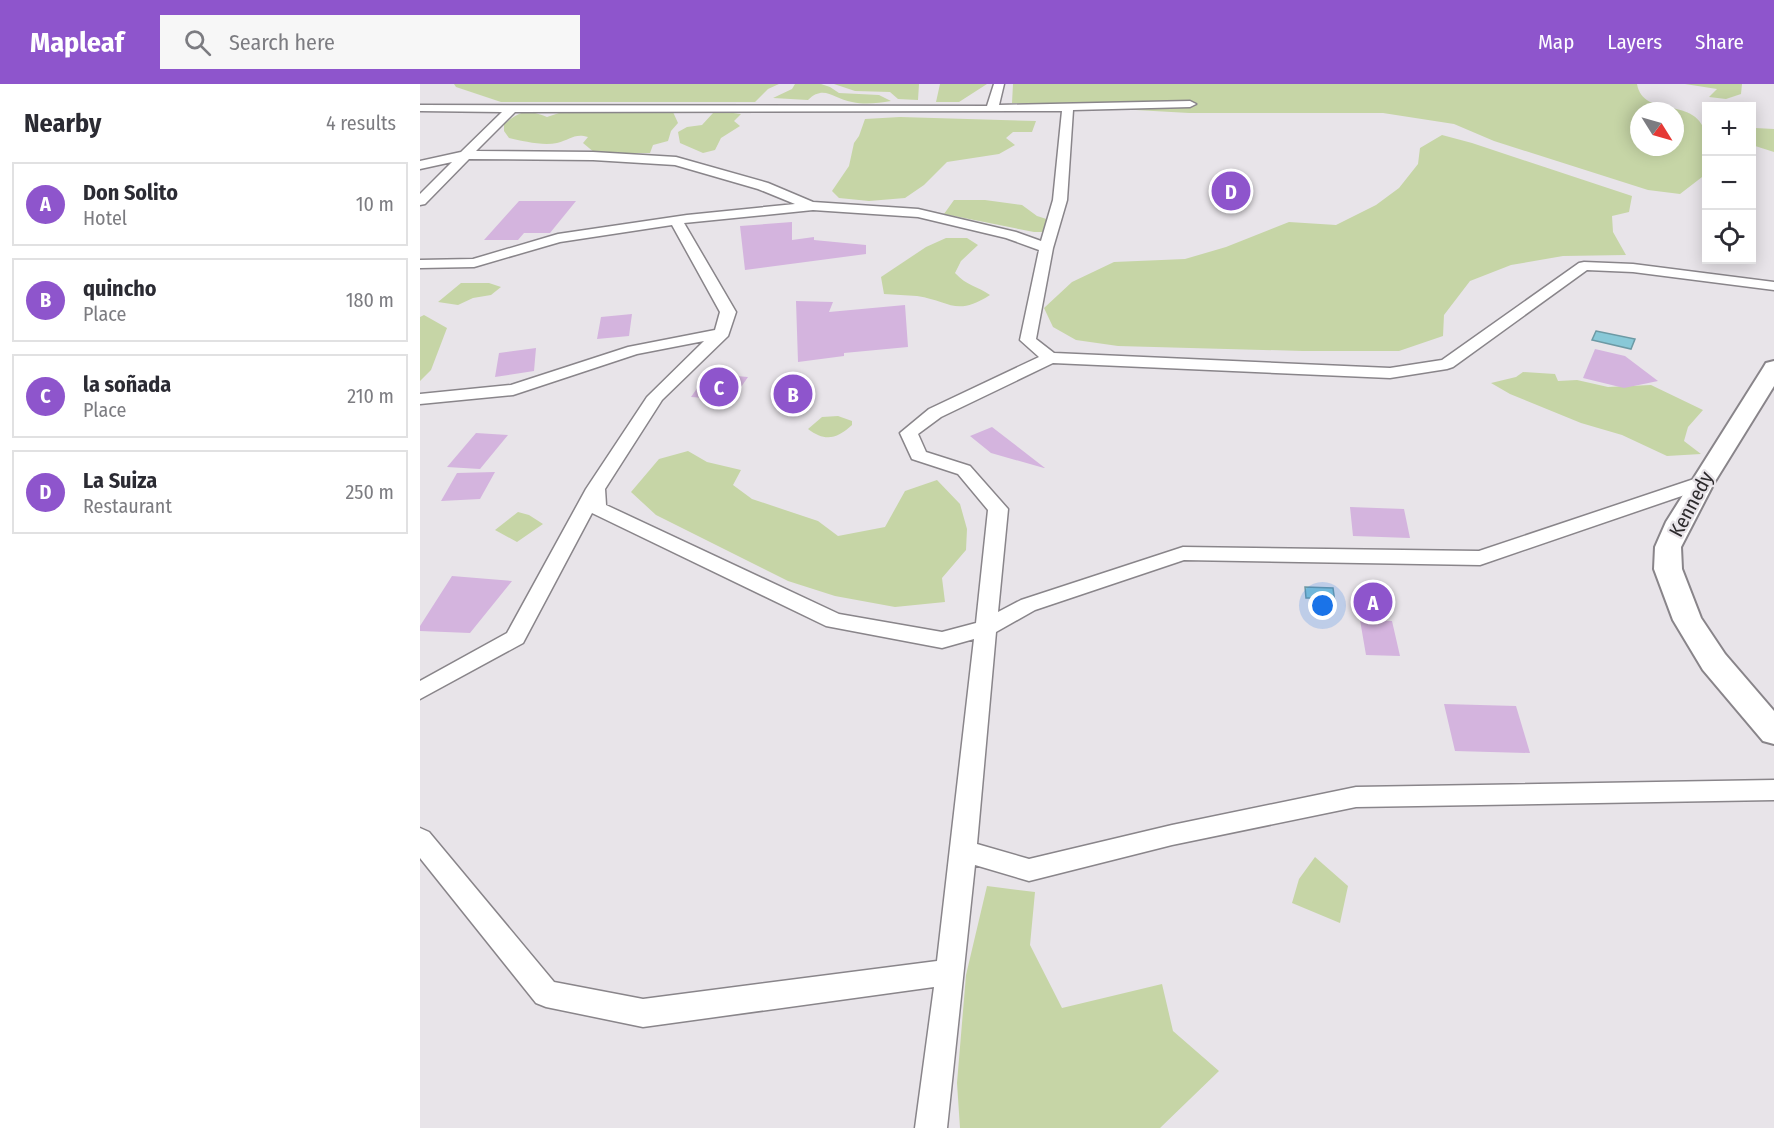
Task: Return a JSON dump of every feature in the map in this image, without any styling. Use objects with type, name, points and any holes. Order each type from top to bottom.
[{"type":"main road","name":"Kennedy","points":[[1774,368],[1701,483],[1668,547],[1668,570],[1687,620],[1714,662],[1774,732]]},
{"type":"street","points":[[992,109],[999,84]]},
{"type":"street","points":[[420,108],[992,109],[1190,104]]},
{"type":"street","points":[[420,201],[512,108]]},
{"type":"street","points":[[1050,358],[1028,340],[1046,248],[1060,200],[1068,108]]},
{"type":"street","points":[[420,165],[465,155],[593,156],[676,161],[762,186],[813,206]]},
{"type":"street","points":[[420,264],[474,263],[558,238],[676,221],[813,206],[918,213],[1011,235],[1046,248]]},
{"type":"street","points":[[420,691],[514,638],[596,489],[655,397],[722,333],[728,312],[676,221]]},
{"type":"street","points":[[931,1128],[964,851],[998,508],[964,470],[918,455],[909,433],[935,413],[1050,358],[1390,373],[1447,364],[1584,266],[1633,268],[1774,286]]},
{"type":"street","points":[[420,399],[513,390],[634,350],[722,333]]},
{"type":"street","points":[[596,489],[596,508],[834,621],[942,640],[986,628],[1029,605],[1183,553],[1480,558],[1701,483]]},
{"type":"street","points":[[964,851],[1029,870],[1172,835],[1356,797],[1774,790]]},
{"type":"street","points":[[420,838],[546,994],[643,1013],[949,972]]},
{"type":"green space","points":[[454,84],[779,84],[768,89],[755,102],[501,102],[456,87]]},
{"type":"green space","points":[[795,84],[821,84],[839,93],[879,95],[891,101],[857,103],[824,93],[814,95],[808,100],[773,98],[792,89]]},
{"type":"green space","points":[[834,84],[919,84],[918,100],[898,99],[890,92],[855,91]]},
{"type":"green space","points":[[940,84],[987,84],[959,102],[936,102]]},
{"type":"green space","points":[[1013,84],[1637,84],[1641,95],[1652,102],[1630,102],[1630,156],[1684,156],[1684,112],[1693,115],[1702,126],[1702,177],[1680,194],[1648,190],[1494,141],[1454,124],[1383,113],[1189,113],[1012,103]]},
{"type":"green space","points":[[1685,84],[1742,84],[1741,94],[1726,99],[1709,97],[1717,89]]},
{"type":"green space","points":[[568,110],[603,113],[673,112],[678,123],[671,131],[668,141],[653,145],[650,153],[595,153],[583,143],[588,137],[572,137],[557,143],[539,144],[509,138],[504,131],[504,124],[524,112],[547,117]]},
{"type":"green space","points":[[713,113],[741,114],[734,121],[740,126],[721,138],[715,150],[703,153],[680,143],[678,132],[687,127],[702,125]]},
{"type":"green space","points":[[900,117],[1036,121],[1032,132],[1013,132],[1006,138],[1015,145],[999,154],[947,162],[924,185],[905,198],[869,201],[839,198],[832,191],[849,166],[854,143],[865,119]]},
{"type":"green space","points":[[1756,128],[1774,129],[1774,152],[1756,146]]},
{"type":"green space","points":[[1442,135],[1632,196],[1629,212],[1612,216],[1613,232],[1626,255],[1563,256],[1511,265],[1470,281],[1444,315],[1443,336],[1399,351],[1118,346],[1076,340],[1053,327],[1044,308],[1072,282],[1114,262],[1185,259],[1226,247],[1289,222],[1336,225],[1376,205],[1399,188],[1418,164],[1420,148]]},
{"type":"green space","points":[[954,200],[985,200],[1022,205],[1037,216],[1056,222],[1044,232],[1034,232],[944,214]]},
{"type":"green space","points":[[946,238],[967,238],[978,245],[961,261],[955,273],[964,281],[990,295],[969,305],[953,306],[917,296],[884,294],[881,277],[926,247]]},
{"type":"green space","points":[[461,283],[489,283],[501,287],[491,295],[473,298],[458,305],[438,302]]},
{"type":"green space","points":[[424,315],[447,328],[431,370],[420,381],[420,317]]},
{"type":"green space","points":[[1523,372],[1555,374],[1558,381],[1577,380],[1608,387],[1651,385],[1703,410],[1688,427],[1684,441],[1701,454],[1667,456],[1622,435],[1581,423],[1510,394],[1491,383],[1516,377]]},
{"type":"green space","points":[[838,416],[852,421],[852,425],[836,436],[820,436],[808,429],[822,417]]},
{"type":"green space","points":[[688,451],[707,462],[741,470],[733,485],[752,499],[818,521],[838,536],[885,527],[905,491],[937,480],[960,504],[967,529],[966,550],[942,578],[945,602],[895,607],[835,596],[788,581],[656,515],[631,492],[659,459]]},
{"type":"green space","points":[[518,512],[529,515],[543,524],[517,542],[495,530]]},
{"type":"green space","points":[[1315,857],[1348,886],[1340,923],[1292,903],[1299,879]]},
{"type":"green space","points":[[987,886],[1035,892],[1030,945],[1062,1008],[1162,984],[1173,1031],[1219,1071],[1160,1128],[960,1128],[957,1083],[966,975]]},
{"type":"water","points":[[1596,331],[1635,339],[1631,349],[1592,340]]},
{"type":"water","points":[[1305,587],[1333,588],[1335,603],[1330,603],[1329,598],[1306,598]]},
{"type":"building","points":[[519,201],[576,201],[550,233],[524,233],[518,240],[484,240]]},
{"type":"building","points":[[792,222],[792,240],[814,237],[814,240],[866,245],[866,254],[745,270],[740,226]]},
{"type":"building","points":[[796,301],[833,302],[829,312],[905,305],[908,347],[844,353],[844,356],[798,362]]},
{"type":"building","points":[[632,314],[629,336],[597,339],[601,317]]},
{"type":"building","points":[[536,348],[534,371],[495,377],[499,353]]},
{"type":"building","points":[[1595,349],[1625,356],[1658,381],[1624,388],[1583,378]]},
{"type":"building","points":[[707,374],[748,377],[732,400],[691,397]]},
{"type":"building","points":[[992,427],[1045,468],[991,453],[970,436]]},
{"type":"building","points":[[476,433],[508,435],[480,469],[447,467]]},
{"type":"building","points":[[495,472],[480,499],[441,501],[457,473]]},
{"type":"building","points":[[1350,507],[1404,509],[1410,538],[1353,536]]},
{"type":"building","points":[[452,576],[512,581],[470,633],[420,631],[420,626]]},
{"type":"building","points":[[1360,620],[1392,621],[1400,656],[1366,655]]},
{"type":"building","points":[[1444,704],[1516,706],[1530,753],[1455,751]]},
{"type":"place","name":"La Suiza","points":[[1231,191]]},
{"type":"place","name":"la soñada","points":[[719,387]]},
{"type":"place","name":"quincho","points":[[793,394]]},
{"type":"place","name":"Don Solito","points":[[1373,602]]}]
